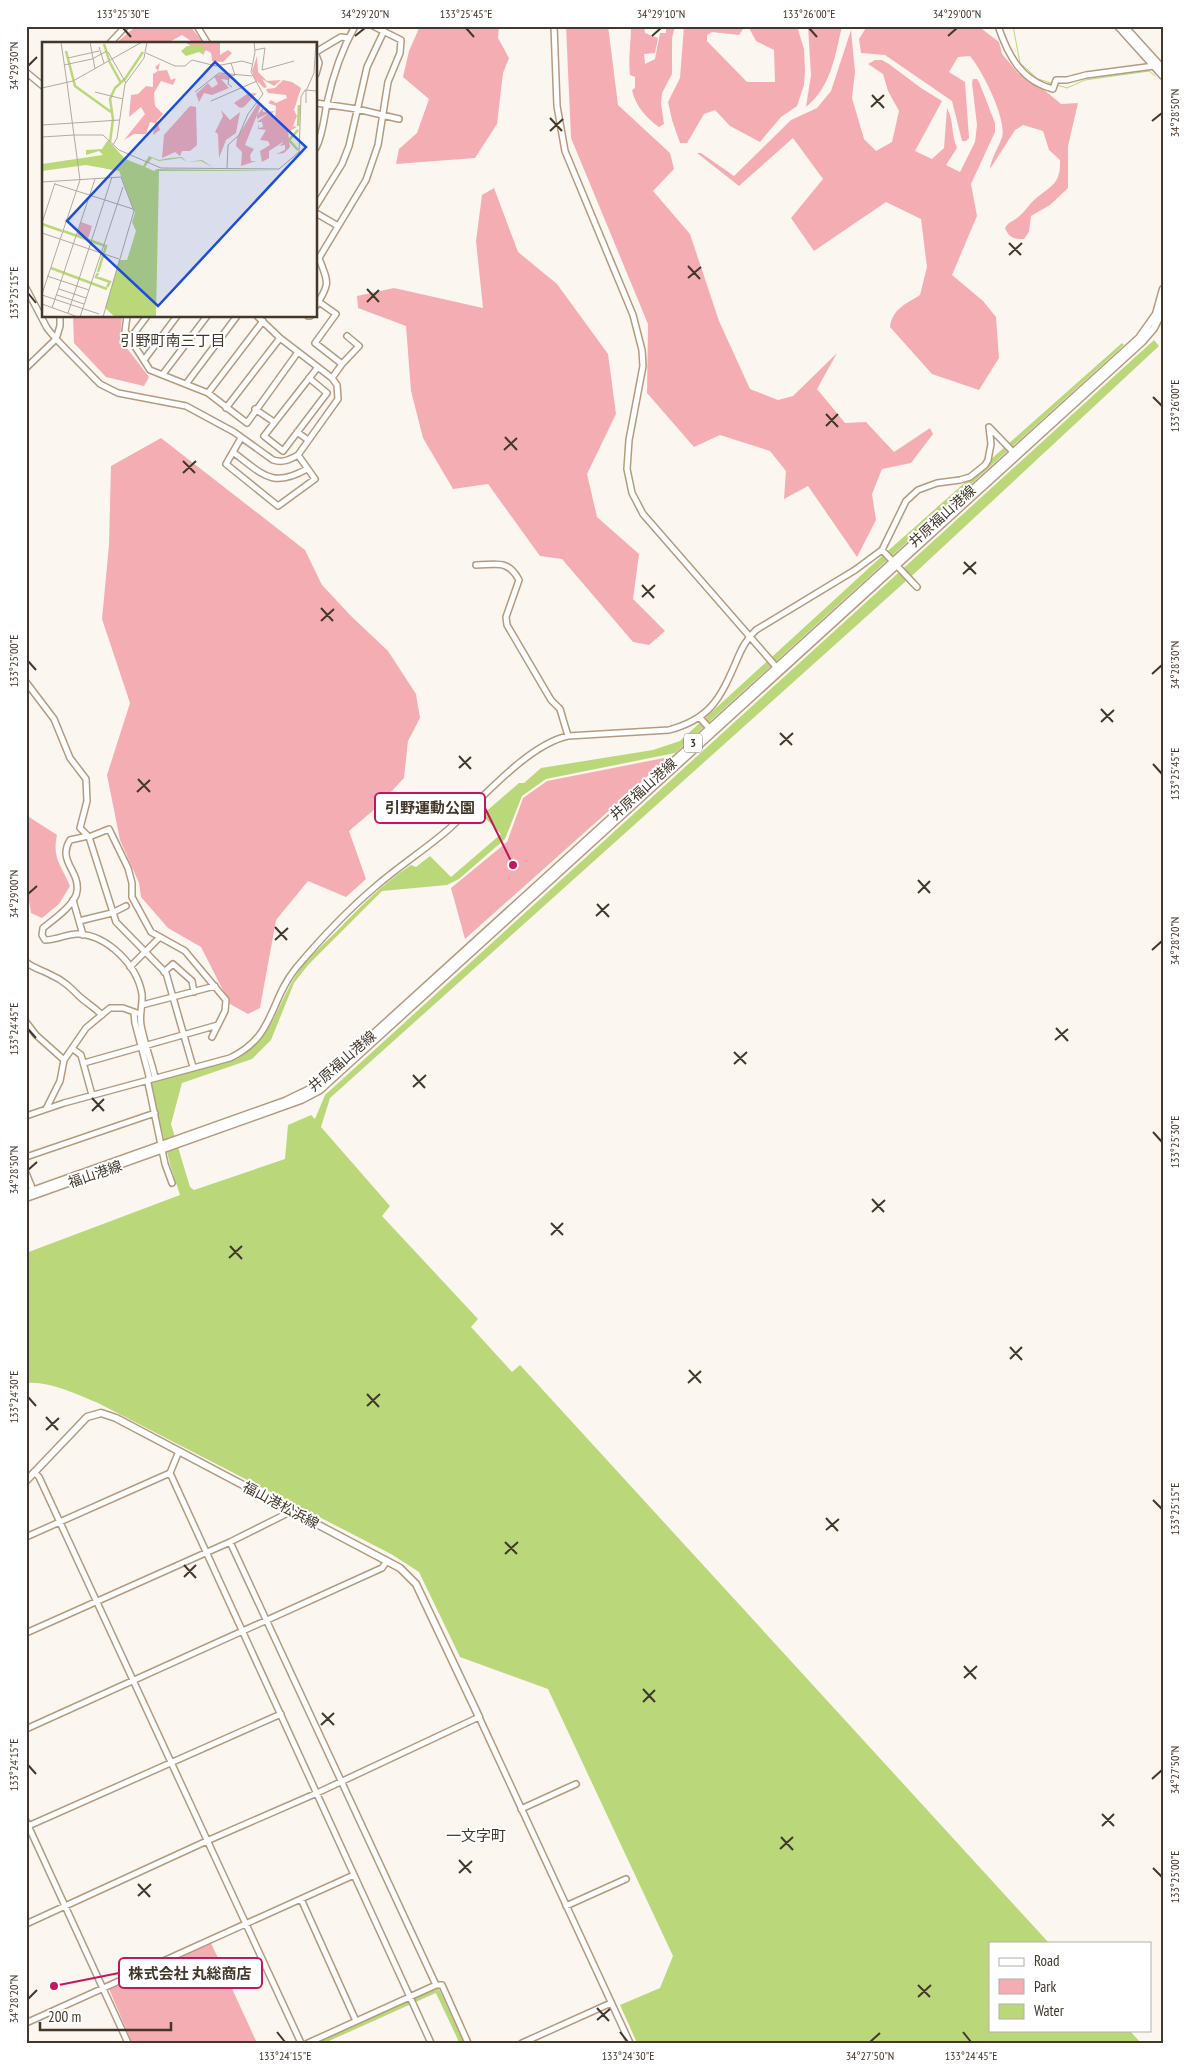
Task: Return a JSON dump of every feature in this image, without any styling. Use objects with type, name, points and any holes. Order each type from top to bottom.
[{"type":"main road","points":[[1118,26],[1163,76]]},
{"type":"main road","points":[[1124,26],[1163,69]]},
{"type":"main road","name":"井原福山港線","points":[[164,1147],[302,1100],[320,1090],[709,729],[895,563],[1145,332],[1156,314],[1163,289]]},
{"type":"main road","name":"井原福山港線","points":[[1013,453],[1142,342],[1154,328],[1163,310]]},
{"type":"main road","name":"福山港線","points":[[30,1192],[164,1147]]},
{"type":"main road","name":"福山港線","points":[[26,1198],[164,1147]]},
{"type":"main road","name":"福山港松浜線","points":[[26,1481],[87,1417],[96,1413],[116,1418],[400,1568],[416,1584],[479,1717]]},
{"type":"street","points":[[110,42],[126,26]]},
{"type":"street","points":[[197,26],[207,42]]},
{"type":"street","points":[[318,143],[324,127],[334,72],[355,26]]},
{"type":"street","points":[[318,258],[366,180],[378,145],[388,82],[400,53],[402,40],[372,26]]},
{"type":"street","points":[[554,26],[558,106],[565,151],[633,315],[642,350],[643,366],[629,450],[628,470],[632,493],[643,514],[778,669]]},
{"type":"street","points":[[998,26],[1008,55],[1032,80],[1046,87],[1053,88],[1056,80],[1154,66]]},
{"type":"street","points":[[318,203],[342,164],[349,146],[367,68],[384,31]]},
{"type":"street","points":[[318,52],[341,37],[348,38]]},
{"type":"street","points":[[26,72],[42,85]]},
{"type":"street","points":[[318,103],[357,109],[399,119]]},
{"type":"street","points":[[318,214],[338,226]]},
{"type":"street","points":[[318,262],[328,284],[318,304],[336,314],[315,343],[342,364]]},
{"type":"street","points":[[26,288],[47,328],[107,389],[118,394],[186,406],[234,432],[273,460],[280,462],[298,456],[338,399],[337,385],[332,378],[280,338],[259,318]]},
{"type":"street","points":[[26,368],[56,339],[60,318]]},
{"type":"street","points":[[127,318],[125,331],[129,340],[150,370],[208,393],[247,423],[298,352]]},
{"type":"street","points":[[129,340],[146,318]]},
{"type":"street","points":[[144,360],[176,318]]},
{"type":"street","points":[[163,374],[205,318]]},
{"type":"street","points":[[186,384],[236,318]]},
{"type":"street","points":[[208,393],[263,321]]},
{"type":"street","points":[[332,378],[359,346],[347,336]]},
{"type":"street","points":[[226,408],[280,338]]},
{"type":"street","points":[[309,378],[327,393],[283,451],[264,436],[274,422],[309,378],[318,367]]},
{"type":"street","points":[[256,409],[274,422]]},
{"type":"street","points":[[28,1114],[148,1079],[230,1058],[251,1046],[261,1035],[293,971],[307,954],[372,889],[449,829],[535,750],[548,742],[568,736],[669,730],[700,719],[720,697],[749,636],[848,574],[882,550],[906,501],[918,490],[937,483],[970,477],[985,465],[988,460],[991,444],[989,427],[1013,453]]},
{"type":"street","points":[[297,432],[308,440]]},
{"type":"street","points":[[241,438],[226,464],[278,506],[314,479],[298,456]]},
{"type":"street","points":[[234,452],[264,474],[275,479],[292,478],[307,469]]},
{"type":"street","points":[[882,550],[917,587]]},
{"type":"street","points":[[476,565],[506,565],[513,570],[518,580],[506,617],[507,625],[551,700],[560,709],[568,736]]},
{"type":"street","points":[[26,682],[54,719],[70,758],[86,779],[87,801],[80,828],[89,836],[116,922],[164,972],[193,1067]]},
{"type":"street","points":[[700,719],[709,729]]},
{"type":"street","points":[[172,1183],[165,1164],[164,1147],[140,1046],[137,1013],[142,1005],[140,988],[130,967],[121,954],[97,937],[68,934],[58,940],[45,940],[42,935],[43,928],[59,916],[73,900],[78,890],[71,866],[66,858],[65,848],[70,840],[109,829],[128,868],[132,883],[132,897],[151,932],[185,951],[226,1000],[225,1011],[212,1037]]},
{"type":"street","points":[[73,900],[83,935]]},
{"type":"street","points":[[79,921],[112,913],[126,906]]},
{"type":"street","points":[[130,967],[159,938]]},
{"type":"street","points":[[26,962],[31,966],[52,974],[73,988],[102,1015]]},
{"type":"street","points":[[164,972],[173,964],[192,981],[194,992]]},
{"type":"street","points":[[142,1005],[215,986]]},
{"type":"street","points":[[46,1109],[60,1081],[64,1060],[86,1028],[110,1008],[122,1008],[137,1013]]},
{"type":"street","points":[[137,1013],[156,1077]]},
{"type":"street","points":[[26,1022],[36,1035],[64,1060]]},
{"type":"street","points":[[84,1063],[218,1025]]},
{"type":"street","points":[[73,1049],[81,1055],[92,1095]]},
{"type":"street","points":[[26,1157],[155,1113]]},
{"type":"street","points":[[26,1173],[30,1192]]},
{"type":"street","points":[[26,1537],[170,1473],[179,1451]]},
{"type":"street","points":[[34,1472],[39,1477],[98,1600],[301,2043]]},
{"type":"street","points":[[170,1473],[432,2043]]},
{"type":"street","points":[[26,1633],[230,1542],[291,1510]]},
{"type":"street","points":[[230,1542],[436,1985]]},
{"type":"street","points":[[26,1729],[382,1568],[387,1560]]},
{"type":"street","points":[[128,2043],[27,1824],[281,1714]]},
{"type":"street","points":[[26,1924],[209,1840],[342,1782],[479,1717],[630,2043]]},
{"type":"street","points":[[521,1808],[576,1784]]},
{"type":"street","points":[[26,2023],[354,1875]]},
{"type":"street","points":[[566,1906],[626,1879]]},
{"type":"street","points":[[301,1899],[356,2021]]},
{"type":"street","points":[[308,2043],[356,2021],[411,2000],[436,1985],[442,1986],[468,2043]]},
{"type":"street","points":[[522,2043],[611,2003]]},
{"type":"green space","points":[[136,26],[190,26],[203,42],[192,42],[182,35],[170,42],[117,42]]},
{"type":"green space","points":[[420,26],[499,26],[498,38],[509,58],[503,73],[497,124],[475,158],[396,164],[399,149],[417,133],[429,99],[403,77],[409,51]]},
{"type":"green space","points":[[566,26],[608,26],[618,105],[670,153],[674,169],[653,191],[690,234],[719,321],[750,389],[778,400],[793,396],[837,353],[817,389],[845,423],[866,422],[894,452],[930,428],[933,434],[911,463],[882,469],[872,494],[876,520],[857,557],[808,486],[784,499],[786,471],[770,451],[720,435],[694,447],[647,393],[648,324],[571,138]]},
{"type":"green space","points":[[631,26],[644,26],[645,33],[658,38],[655,53],[644,54],[645,64],[655,59],[660,33],[666,33],[666,26],[675,26],[672,38],[672,74],[662,93],[661,103],[664,124],[659,127],[642,111],[633,96],[632,90],[635,88],[635,77],[630,75],[629,69]]},
{"type":"green space","points":[[684,26],[740,26],[743,29],[739,35],[712,32],[707,35],[707,41],[747,82],[775,82],[774,50],[756,41],[748,26],[797,26],[804,49],[804,85],[797,106],[781,117],[760,142],[730,126],[715,110],[704,114],[687,143],[680,143],[668,102],[680,78]]},
{"type":"green space","points":[[808,26],[842,26],[827,80],[806,107],[811,75]]},
{"type":"green space","points":[[867,26],[978,26],[999,42],[1002,54],[1018,73],[1043,89],[1061,104],[1078,103],[1068,146],[1068,188],[1050,205],[1031,216],[1029,232],[1024,239],[1012,237],[1005,228],[1053,185],[1060,169],[1060,160],[1049,150],[1043,131],[1023,125],[1015,130],[990,169],[1002,137],[1003,129],[997,107],[987,83],[970,56],[958,57],[949,72],[965,82],[969,138],[966,141],[962,141],[952,101],[885,55],[861,53],[859,39]]},
{"type":"green space","points":[[851,30],[855,72],[852,98],[864,139],[876,151],[892,142],[899,111],[888,91],[883,74],[868,64],[875,60],[882,60],[889,64],[942,101],[915,151],[932,159],[944,148],[947,108],[951,117],[957,148],[946,165],[960,172],[975,142],[977,125],[973,79],[977,79],[979,82],[995,123],[995,132],[971,184],[977,216],[952,275],[983,301],[996,317],[999,358],[979,390],[932,374],[890,327],[897,311],[920,295],[927,267],[921,219],[886,202],[814,251],[791,218],[823,179],[793,138],[739,186],[697,153],[701,153],[734,176],[791,120],[817,108],[831,91]]},
{"type":"green space","points":[[494,188],[518,252],[557,284],[608,354],[616,414],[587,474],[597,517],[639,554],[633,599],[665,631],[649,645],[633,642],[562,559],[540,556],[488,484],[453,489],[423,438],[411,391],[406,326],[358,308],[357,296],[394,288],[483,308],[476,241],[482,195]]},
{"type":"green space","points":[[73,318],[122,318],[120,339],[149,377],[144,386],[106,377],[74,343]]},
{"type":"green space","points":[[161,438],[305,550],[322,585],[388,651],[416,694],[420,718],[408,741],[404,778],[376,808],[349,831],[366,879],[346,897],[308,881],[276,920],[260,1008],[248,1014],[230,1004],[201,947],[168,928],[141,897],[139,883],[120,840],[107,775],[130,703],[102,619],[109,545],[111,466]]},
{"type":"green space","points":[[669,757],[465,939],[451,888],[507,842],[523,798],[547,781]]},
{"type":"green space","points":[[26,815],[57,835],[57,856],[70,886],[59,904],[42,918],[31,913],[26,883]]},
{"type":"green space","points":[[211,1943],[257,2043],[132,2043],[109,1989]]},
{"type":"water","points":[[1154,340],[1159,346],[916,572],[330,1098],[321,1127],[390,1206],[382,1216],[478,1319],[471,1327],[512,1372],[520,1365],[1048,1942],[989,1942],[989,2032],[1131,2032],[1141,2043],[637,2043],[620,2005],[660,1988],[673,1956],[548,1689],[460,1657],[419,1572],[391,1554],[98,1403],[54,1386],[26,1383],[26,1253],[180,1195],[170,1164],[150,1082],[237,1059],[250,1050],[268,1028],[304,964],[363,904],[390,880],[411,865],[416,867],[430,856],[451,877],[501,834],[482,815],[519,783],[524,783],[541,768],[653,750],[680,741],[881,557],[1122,343],[1124,345],[675,753],[546,779],[522,796],[505,839],[459,879],[447,885],[382,891],[308,965],[294,983],[271,1040],[252,1059],[182,1083],[171,1124],[190,1187],[194,1190],[285,1159],[288,1125],[311,1115],[315,1119],[325,1095]]},
{"type":"waterway","points":[[1013,26],[1020,63],[1038,79],[1054,84]]},
{"type":"waterway","points":[[1057,85],[1067,88],[1085,80],[1149,71],[1155,76]]},
{"type":"waterway","points":[[319,2043],[437,1990],[462,2043]]},
{"type":"place","name":"引野運動公園","points":[[513,865]]},
{"type":"place","name":"株式会社 丸総商店","points":[[54,1986]]},
{"type":"district","name":"引野町南三丁目","points":[[173,341]]},
{"type":"district","name":"一文字町","points":[[476,1836]]}]
